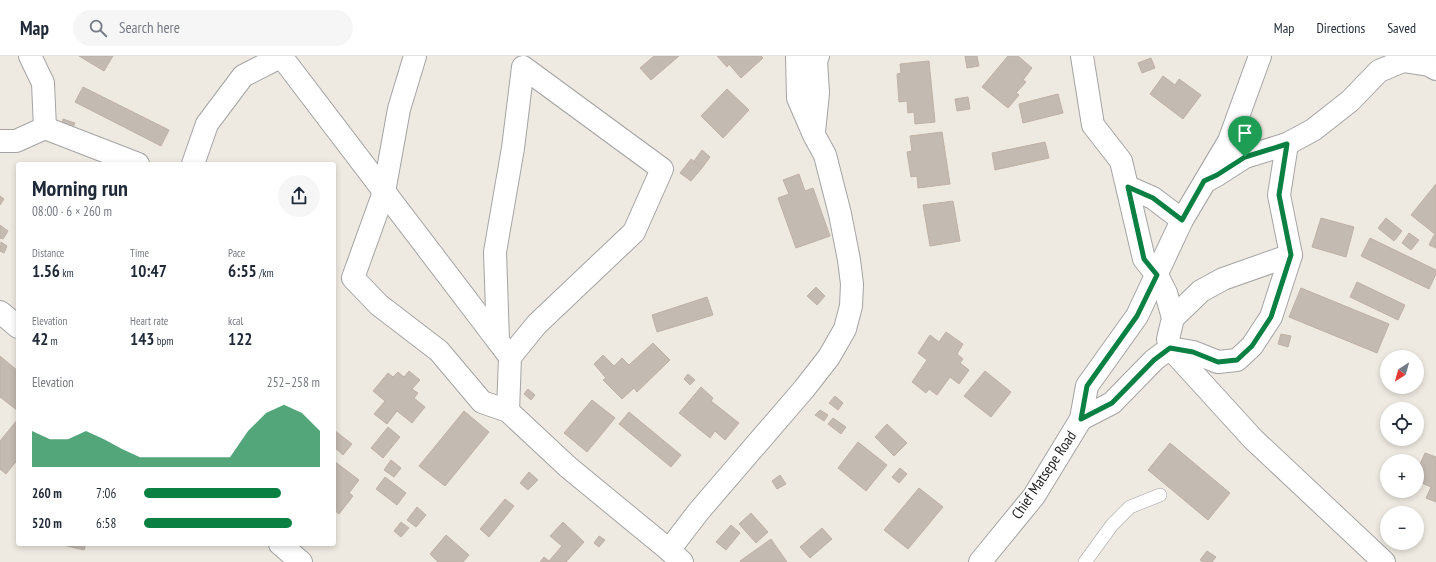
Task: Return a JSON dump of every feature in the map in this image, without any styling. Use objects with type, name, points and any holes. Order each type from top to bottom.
[{"type":"street","points":[[30,56],[43,84],[45,128]]},
{"type":"street","points":[[194,162],[207,124],[243,76],[281,56],[504,349]]},
{"type":"street","points":[[415,56],[400,109],[384,192],[353,278],[379,306],[439,351],[482,402],[508,410],[568,467],[675,556],[699,511],[804,389],[829,357],[845,329],[851,306],[852,284],[840,214],[825,155],[814,135],[798,98],[797,56]]},
{"type":"street","points":[[814,135],[818,93],[816,61],[818,56]]},
{"type":"street","points":[[1082,56],[1093,125],[1121,161],[1144,259],[1157,275],[1166,293],[1173,318],[1168,339],[1170,348],[1252,439],[1384,562]]},
{"type":"street","name":"Chief Matsepe Road","points":[[980,562],[1034,496],[1081,419],[1087,386],[1137,316],[1182,220],[1228,141],[1260,56]]},
{"type":"street","points":[[504,349],[537,324],[634,232],[662,169],[522,61]]},
{"type":"street","points":[[508,410],[495,252],[513,148],[522,61]]},
{"type":"street","points":[[1204,181],[1217,175],[1245,157],[1287,144],[1313,130],[1350,101],[1379,71],[1403,61],[1429,65],[1436,69]]},
{"type":"street","points":[[0,141],[16,141],[45,128],[133,162]]},
{"type":"street","points":[[1081,419],[1112,403],[1154,360],[1170,348],[1193,352],[1218,362],[1237,360],[1252,346],[1271,317],[1291,255],[1279,195],[1287,144]]},
{"type":"street","points":[[1128,187],[1153,198],[1182,220]]},
{"type":"street","points":[[1173,318],[1201,291],[1223,279],[1291,255]]},
{"type":"street","points":[[0,312],[16,325]]},
{"type":"street","points":[[282,546],[301,562]]},
{"type":"lane","points":[[1085,562],[1112,525],[1130,507],[1160,495]]},
{"type":"building","points":[[79,56],[113,56],[104,71]]},
{"type":"building","points":[[654,56],[679,56],[651,80],[640,68]]},
{"type":"building","points":[[717,56],[761,56],[763,58],[741,78],[729,64],[727,67]]},
{"type":"building","points":[[965,56],[977,56],[979,66],[967,68]]},
{"type":"building","points":[[1008,56],[1018,56],[1032,68],[1023,80],[1026,82],[1016,93],[1019,95],[1008,108],[982,87]]},
{"type":"building","points":[[1151,58],[1155,68],[1142,73],[1138,63]]},
{"type":"building","points":[[929,61],[935,122],[915,124],[914,112],[908,113],[907,101],[899,102],[897,74],[901,73],[900,64]]},
{"type":"building","points":[[1163,76],[1175,85],[1179,79],[1201,95],[1183,119],[1150,94]]},
{"type":"building","points":[[83,87],[169,130],[161,146],[75,102]]},
{"type":"building","points":[[727,89],[749,110],[723,138],[701,116]]},
{"type":"building","points":[[1058,94],[1063,113],[1023,123],[1019,104]]},
{"type":"building","points":[[968,97],[970,109],[957,111],[955,99]]},
{"type":"building","points":[[63,119],[75,123],[71,132],[60,128]]},
{"type":"building","points":[[942,132],[950,184],[918,188],[917,176],[911,177],[907,152],[912,151],[910,136]]},
{"type":"building","points":[[1045,142],[1049,158],[995,170],[992,153]]},
{"type":"building","points":[[702,150],[710,157],[702,168],[694,161]]},
{"type":"building","points":[[691,159],[702,168],[691,181],[680,173]]},
{"type":"building","points":[[799,174],[805,191],[813,188],[830,236],[796,248],[778,198],[789,194],[783,180]]},
{"type":"building","points":[[1436,184],[1436,235],[1411,215]]},
{"type":"building","points":[[0,196],[4,199],[0,205]]},
{"type":"building","points":[[953,201],[960,241],[930,246],[923,205]]},
{"type":"building","points":[[1321,218],[1354,227],[1346,257],[1312,247]]},
{"type":"building","points":[[1386,218],[1402,231],[1394,241],[1378,228]]},
{"type":"building","points":[[0,225],[8,231],[3,239],[0,238]]},
{"type":"building","points":[[1409,233],[1419,240],[1411,250],[1402,243]]},
{"type":"building","points":[[1434,235],[1436,236],[1436,248],[1429,245]]},
{"type":"building","points":[[1370,238],[1436,270],[1436,274],[1429,289],[1361,256]]},
{"type":"building","points":[[1,242],[7,246],[4,253],[0,251]]},
{"type":"building","points":[[1357,282],[1405,305],[1398,320],[1350,297]]},
{"type":"building","points":[[816,287],[825,296],[817,305],[807,296]]},
{"type":"building","points":[[1301,288],[1389,324],[1377,353],[1289,317]]},
{"type":"building","points":[[707,297],[713,315],[657,332],[652,315]]},
{"type":"building","points":[[946,332],[963,344],[957,354],[963,359],[960,363],[969,370],[959,384],[950,377],[937,395],[929,389],[926,393],[912,382],[927,360],[918,353],[930,335],[939,342]]},
{"type":"building","points":[[1281,334],[1291,336],[1288,347],[1278,344]]},
{"type":"building","points":[[653,343],[670,360],[637,392],[634,388],[622,399],[603,380],[606,378],[594,364],[603,355],[614,366],[622,358],[629,365]]},
{"type":"building","points":[[0,356],[16,369],[16,409],[0,397]]},
{"type":"building","points":[[409,371],[420,380],[412,389],[418,393],[414,398],[425,407],[412,423],[397,411],[387,424],[374,414],[385,401],[373,391],[388,373],[393,377],[398,372],[404,377]]},
{"type":"building","points":[[985,371],[1011,392],[991,417],[964,396]]},
{"type":"building","points":[[688,374],[695,380],[690,385],[684,379]]},
{"type":"building","points":[[701,387],[713,398],[711,401],[739,423],[725,440],[715,431],[710,438],[679,413]]},
{"type":"building","points":[[528,389],[535,395],[531,400],[524,394]]},
{"type":"building","points":[[835,396],[843,403],[838,410],[829,403]]},
{"type":"building","points":[[592,400],[615,418],[587,452],[564,433]]},
{"type":"building","points":[[820,410],[828,415],[824,421],[815,415]]},
{"type":"building","points":[[464,411],[489,432],[445,486],[419,466]]},
{"type":"building","points":[[629,412],[681,455],[671,467],[619,424]]},
{"type":"building","points":[[833,418],[846,427],[841,434],[828,424]]},
{"type":"building","points":[[16,421],[16,462],[6,474],[0,469],[0,441]]},
{"type":"building","points":[[887,424],[907,443],[894,456],[875,437]]},
{"type":"building","points":[[388,427],[400,437],[383,458],[371,448]]},
{"type":"building","points":[[336,432],[352,444],[343,455],[336,449]]},
{"type":"building","points":[[858,442],[887,465],[866,491],[838,468]]},
{"type":"building","points":[[1170,443],[1230,493],[1208,520],[1148,470]]},
{"type":"building","points":[[1425,453],[1436,457],[1436,502],[1426,498],[1431,487],[1424,484]]},
{"type":"building","points":[[391,460],[401,468],[394,477],[384,470]]},
{"type":"building","points":[[336,463],[359,480],[349,493],[353,496],[339,514],[336,512]]},
{"type":"building","points":[[900,468],[907,474],[899,483],[892,477]]},
{"type":"building","points":[[529,472],[538,480],[528,490],[520,483]]},
{"type":"building","points":[[780,475],[786,484],[777,489],[772,481]]},
{"type":"building","points":[[385,477],[406,493],[397,505],[376,489]]},
{"type":"building","points":[[919,488],[943,507],[908,549],[884,530]]},
{"type":"building","points":[[505,499],[514,506],[489,537],[480,529]]},
{"type":"building","points":[[417,507],[426,515],[416,527],[407,520]]},
{"type":"building","points":[[751,513],[768,532],[756,543],[739,524]]},
{"type":"building","points":[[401,522],[409,528],[401,537],[394,531]]},
{"type":"building","points":[[563,522],[584,542],[566,562],[540,562],[544,557],[549,561],[562,546],[550,536]]},
{"type":"building","points":[[731,525],[740,533],[726,550],[716,542]]},
{"type":"building","points":[[822,528],[832,539],[810,558],[800,547]]},
{"type":"building","points":[[446,535],[469,555],[463,562],[438,562],[430,554]]},
{"type":"building","points":[[599,536],[605,540],[599,547],[594,543]]},
{"type":"building","points":[[771,539],[787,562],[740,561]]},
{"type":"building","points":[[67,546],[85,546],[84,550]]},
{"type":"building","points":[[1207,551],[1216,557],[1212,562],[1203,562],[1200,560]]},
{"type":"route","points":[[1287,144],[1279,195],[1291,255],[1271,317],[1252,346],[1237,360],[1218,362],[1193,352],[1170,348],[1154,360],[1112,403],[1081,419],[1087,386],[1137,316],[1157,275],[1144,259],[1128,187],[1153,198],[1182,220],[1204,181],[1217,175],[1245,157],[1287,144]]}]
